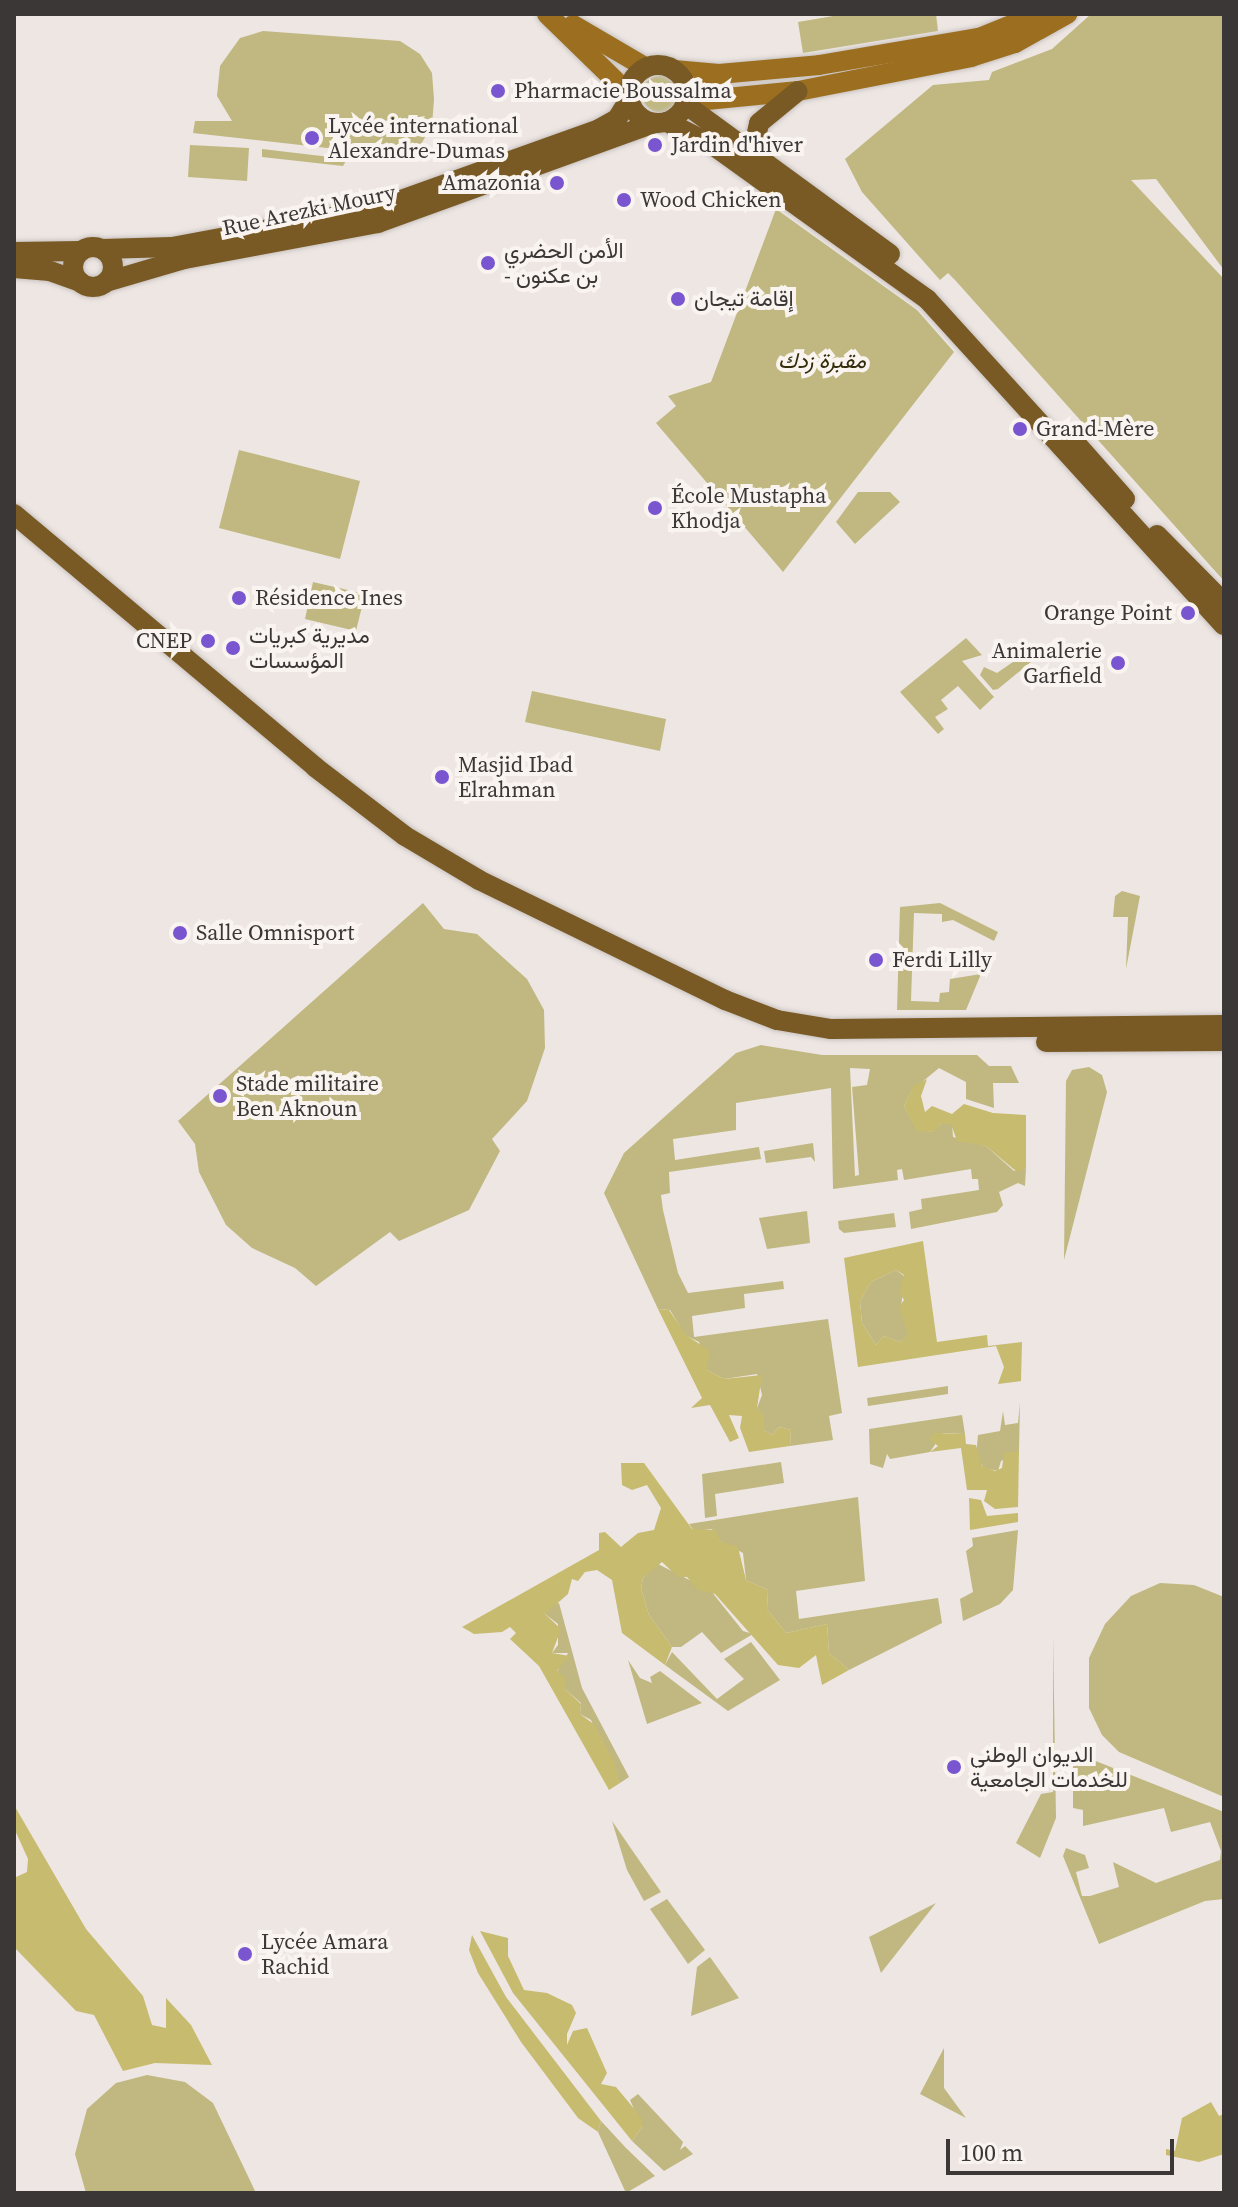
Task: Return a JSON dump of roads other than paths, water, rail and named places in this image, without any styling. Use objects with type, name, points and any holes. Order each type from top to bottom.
[{"type":"main road","points":[[547,14],[629,96],[638,116],[711,144],[927,299],[1224,625]]},
{"type":"main road","points":[[554,14],[645,67],[719,74],[819,65],[979,38],[1038,14]]},
{"type":"main road","points":[[661,123],[686,103],[798,91],[971,57],[1015,43],[1067,14]]},
{"type":"main road","points":[[629,96],[633,77],[645,67]]},
{"type":"main road","points":[[674,70],[684,80],[686,103],[943,297],[1224,603]]},
{"type":"main road","points":[[771,167],[757,152],[756,132],[768,113],[798,91]]},
{"type":"main road","name":"Rue Arezki Moury","points":[[14,252],[182,245],[376,209],[599,129],[617,119],[629,96]]},
{"type":"main road","name":"Rue Arezki Moury","points":[[106,282],[184,259],[378,223],[661,123]]},
{"type":"main road","points":[[14,268],[50,271],[90,286],[106,282],[113,264],[91,250],[73,266],[80,282]]},
{"type":"main road","points":[[14,514],[315,767],[405,836],[479,880],[725,1000],[777,1020],[831,1029],[1224,1025]]},
{"type":"main road","points":[[14,532],[329,792],[430,866],[749,1021],[800,1038],[837,1042],[1224,1041]]},
{"type":"place","name":"Pharmacie Boussalma","points":[[498,91]]},
{"type":"place","name":"Lycée international Alexandre-Dumas","points":[[312,138]]},
{"type":"place","name":"Jardin d'hiver","points":[[655,145]]},
{"type":"place","name":"Amazonia","points":[[557,183]]},
{"type":"place","name":"Wood Chicken","points":[[624,200]]},
{"type":"place","name":"الأمن الحضري - بن عكنون","points":[[488,263]]},
{"type":"place","name":"إقامة تيجان","points":[[678,299]]},
{"type":"place","name":"Grand-Mère","points":[[1020,429]]},
{"type":"place","name":"École Mustapha Khodja","points":[[655,508]]},
{"type":"place","name":"Résidence Ines","points":[[239,598]]},
{"type":"place","name":"Orange Point","points":[[1188,613]]},
{"type":"place","name":"CNEP","points":[[208,641]]},
{"type":"place","name":"مديرية كبريات المؤسسات","points":[[233,648]]},
{"type":"place","name":"Animalerie Garfield","points":[[1118,663]]},
{"type":"place","name":"Masjid Ibad Elrahman","points":[[442,777]]},
{"type":"place","name":"Salle Omnisport","points":[[180,933]]},
{"type":"place","name":"Ferdi Lilly","points":[[876,960]]},
{"type":"place","name":"Stade militaire Ben Aknoun","points":[[220,1096]]},
{"type":"place","name":"الديوان الوطني للخدمات الجامعية","points":[[954,1767]]},
{"type":"place","name":"Lycée Amara Rachid","points":[[245,1954]]},
{"type":"park label","name":"مقبرة زدك","points":[[822,361]]}]
